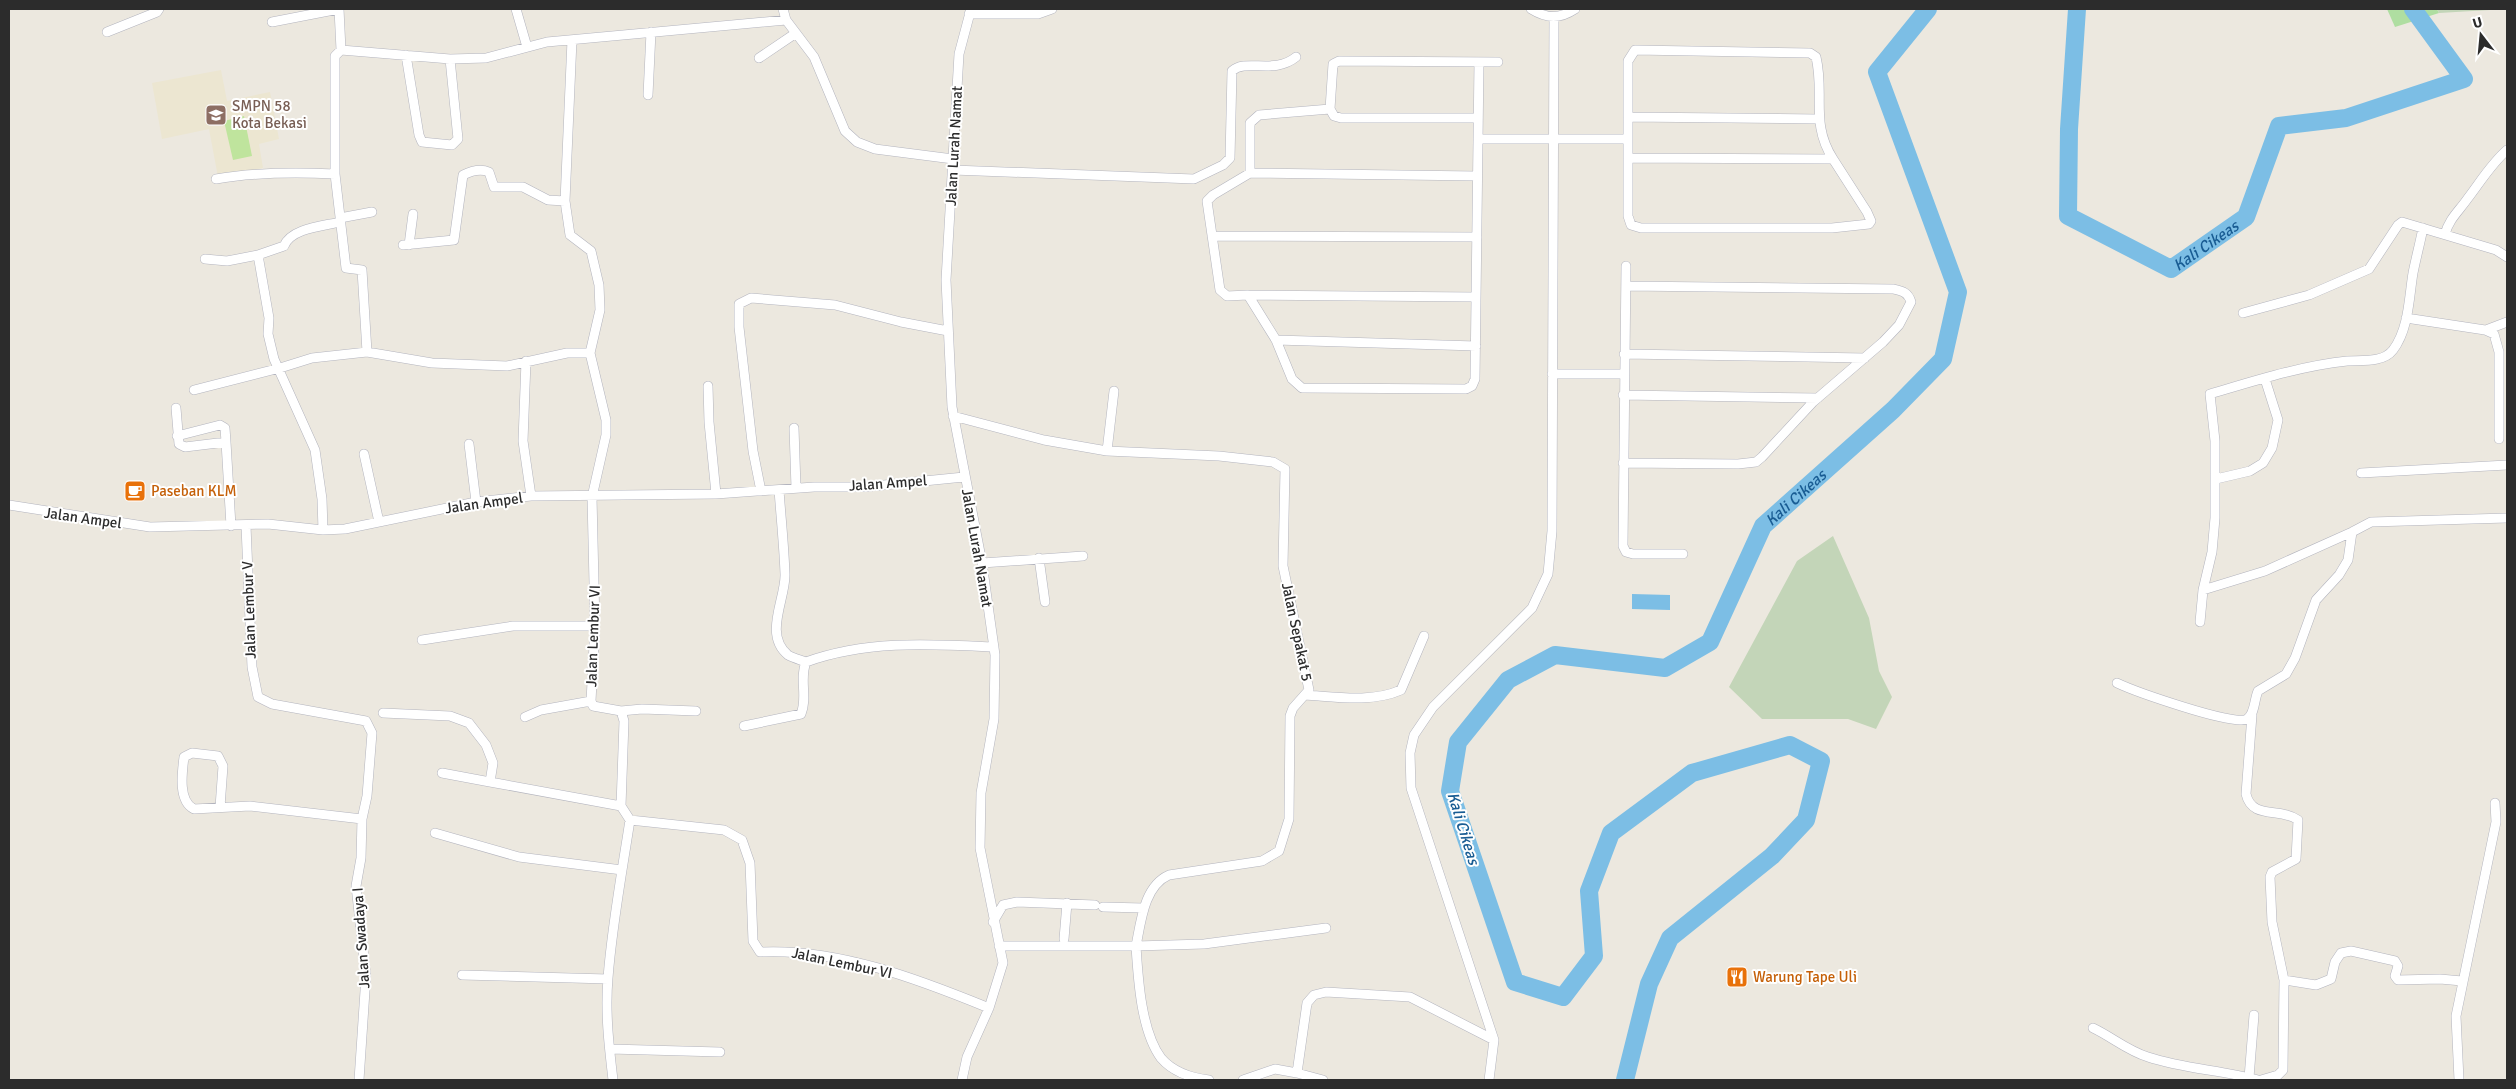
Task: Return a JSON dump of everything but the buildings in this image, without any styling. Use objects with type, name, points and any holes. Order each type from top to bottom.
[{"type":"street","points":[[107,32],[157,12],[159,9]]},
{"type":"street","points":[[272,22],[339,9],[341,50],[335,56],[334,174],[346,268],[362,270],[367,352]]},
{"type":"street","points":[[516,9],[527,47]]},
{"type":"street","points":[[782,9],[786,20],[814,57],[846,131],[857,142],[875,149],[953,159]]},
{"type":"street","points":[[970,11],[1038,14],[1052,9]]},
{"type":"street","points":[[1531,9],[1541,15],[1554,18],[1565,15],[1575,9]]},
{"type":"street","name":"Jalan Lurah Namat","points":[[962,1080],[968,1057],[989,1008],[1003,963],[993,922],[980,839],[981,793],[994,719],[994,647],[982,563],[953,416],[946,280],[959,54],[970,11]]},
{"type":"street","points":[[1489,1080],[1494,1040],[1411,788],[1410,753],[1414,735],[1433,707],[1532,608],[1548,574],[1552,531],[1552,138],[1554,18]]},
{"type":"street","points":[[341,50],[450,59],[486,58],[547,42],[786,20]]},
{"type":"street","points":[[648,95],[651,32]]},
{"type":"street","points":[[758,58],[796,33]]},
{"type":"street","points":[[194,390],[312,358],[367,352],[432,364],[507,366],[567,353],[590,354],[600,310],[599,285],[591,251],[570,236],[565,201],[572,40]]},
{"type":"street","points":[[1637,50],[1810,53],[1816,57],[1818,65],[1818,119],[1824,146],[1868,212],[1869,224],[1832,228],[1770,229],[1633,226],[1628,216],[1628,61],[1632,53],[1637,50]]},
{"type":"street","points":[[406,55],[419,135],[422,142],[435,145],[452,145],[458,140],[450,59]]},
{"type":"street","points":[[953,170],[1194,179],[1222,165],[1230,158],[1232,71],[1239,67],[1287,65],[1296,57]]},
{"type":"street","points":[[1478,118],[1341,118],[1334,116],[1330,109],[1333,64],[1339,61],[1498,62]]},
{"type":"street","points":[[1248,295],[1276,340],[1292,379],[1302,388],[1466,389],[1472,386],[1475,379],[1476,346],[1479,62]]},
{"type":"street","points":[[1250,174],[1250,123],[1254,118],[1259,115],[1330,109]]},
{"type":"street","points":[[1628,117],[1818,119]]},
{"type":"street","points":[[1478,139],[1628,139]]},
{"type":"street","points":[[2445,234],[2448,222],[2467,200],[2487,170],[2507,150]]},
{"type":"street","points":[[1628,158],[1833,159]]},
{"type":"street","points":[[413,214],[406,245],[454,240],[463,175],[483,169],[489,172],[494,187],[523,187],[548,200],[565,201]]},
{"type":"street","points":[[216,179],[249,173],[334,174]]},
{"type":"street","points":[[1476,297],[1227,296],[1220,290],[1207,201],[1213,195],[1250,174],[1478,176]]},
{"type":"street","points":[[205,259],[226,261],[258,255],[284,246],[286,241],[301,231],[372,212]]},
{"type":"street","points":[[2243,313],[2309,295],[2369,270],[2401,222],[2496,250],[2507,257]]},
{"type":"street","points":[[2200,622],[2203,590],[2212,552],[2216,479],[2215,428],[2210,394],[2266,378],[2328,364],[2383,358],[2392,352],[2397,344],[2406,318],[2423,228]]},
{"type":"street","points":[[1212,236],[1477,237]]},
{"type":"street","points":[[258,255],[269,318],[268,334],[274,359],[280,368],[315,450],[322,499],[323,530]]},
{"type":"street","points":[[1626,266],[1623,395],[1623,546],[1626,552],[1633,554],[1683,554]]},
{"type":"street","points":[[1623,463],[1738,464],[1756,462],[1818,398],[1899,325],[1911,302],[1909,296],[1904,292],[1893,289],[1626,286]]},
{"type":"street","points":[[761,491],[753,451],[739,327],[739,304],[741,301],[751,298],[819,303],[922,327],[948,330]]},
{"type":"street","points":[[2406,318],[2486,330],[2494,334],[2498,343],[2499,439]]},
{"type":"street","points":[[2486,330],[2507,322]]},
{"type":"street","points":[[1276,340],[1476,346]]},
{"type":"street","name":"Jalan Lembur VI","points":[[590,354],[606,420],[606,436],[592,497],[596,626],[591,701],[593,706],[621,711]]},
{"type":"street","points":[[1624,354],[1864,358]]},
{"type":"street","points":[[526,361],[523,441],[531,496]]},
{"type":"street","points":[[1552,374],[1624,374]]},
{"type":"street","points":[[2216,479],[2250,471],[2263,463],[2272,448],[2278,420],[2266,378]]},
{"type":"street","points":[[708,386],[708,422],[716,494]]},
{"type":"street","points":[[1107,451],[1114,391]]},
{"type":"street","points":[[1623,395],[1818,398]]},
{"type":"street","points":[[176,408],[179,444],[185,447],[226,442]]},
{"type":"street","name":"Jalan Sepakat 5","points":[[953,416],[1044,440],[1107,451],[1219,456],[1272,462],[1285,469],[1283,566],[1309,690],[1293,708],[1290,716],[1289,820],[1279,851],[1262,861],[1169,875],[1160,879],[1143,908],[1136,946],[1142,1001],[1150,1035],[1161,1058],[1175,1070],[1192,1078],[1209,1080]]},
{"type":"street","points":[[177,436],[220,425],[225,428],[231,526]]},
{"type":"street","points":[[794,428],[796,488]]},
{"type":"street","points":[[469,444],[476,502]]},
{"type":"street","points":[[364,454],[379,522]]},
{"type":"street","points":[[2361,474],[2507,465]]},
{"type":"street","name":"Jalan Ampel","points":[[9,505],[150,527],[268,524],[323,530],[345,530],[476,502],[531,496],[592,497],[716,494],[796,488],[864,486],[964,477]]},
{"type":"street","points":[[779,490],[785,577],[777,612],[777,632],[782,648],[789,656],[806,662],[828,654],[882,645],[917,644],[994,647]]},
{"type":"street","points":[[2203,590],[2265,571],[2372,522],[2507,518]]},
{"type":"street","name":"Jalan Lembur V","points":[[246,526],[252,667],[257,693]]},
{"type":"street","points":[[2093,1028],[2146,1056],[2174,1065],[2238,1074],[2256,1079],[2278,1075],[2283,1070],[2284,980],[2272,922],[2270,877],[2272,872],[2296,859],[2299,829],[2298,820],[2293,816],[2255,810],[2248,803],[2246,794],[2252,715],[2258,691],[2286,674],[2291,666],[2316,600],[2339,575],[2348,560],[2352,532]]},
{"type":"street","points":[[982,563],[1083,556]]},
{"type":"street","points":[[1039,558],[1044,602]]},
{"type":"street","points":[[422,640],[512,626],[596,626]]},
{"type":"street","points":[[1305,696],[1369,698],[1386,696],[1401,690],[1424,636]]},
{"type":"street","points":[[744,726],[801,714],[804,707],[802,671],[806,662]]},
{"type":"street","points":[[2117,683],[2194,710],[2240,722],[2252,715]]},
{"type":"street","name":"Jalan Swadaya I","points":[[257,693],[262,701],[272,704],[366,720],[372,733],[367,796],[362,819],[361,858],[356,886],[366,976],[359,1080]]},
{"type":"street","points":[[525,717],[546,708],[591,701]]},
{"type":"street","points":[[613,1080],[608,979],[630,820],[621,806],[624,721],[621,711],[642,709],[696,711]]},
{"type":"street","points":[[383,712],[450,716],[469,723],[486,745],[492,763],[490,782]]},
{"type":"street","points":[[220,807],[223,766],[218,756],[192,753],[184,757],[184,792],[188,806],[194,809],[250,806],[362,819]]},
{"type":"street","points":[[442,773],[621,806]]},
{"type":"street","points":[[2459,1080],[2456,1016],[2496,822],[2495,803]]},
{"type":"street","name":"Jalan Lembur VI","points":[[630,820],[724,830],[742,840],[750,863],[753,940],[760,952],[788,951],[824,956],[918,979],[989,1008]]},
{"type":"street","points":[[435,833],[519,857],[622,870]]},
{"type":"street","points":[[993,922],[1003,905],[1010,903],[1067,903],[1143,908]]},
{"type":"street","points":[[1064,939],[1067,903]]},
{"type":"street","points":[[999,946],[1204,944],[1326,928]]},
{"type":"street","points":[[2284,980],[2316,985],[2331,979],[2335,962],[2340,953],[2351,951],[2395,961],[2398,966],[2395,976],[2398,980],[2440,979],[2462,981]]},
{"type":"street","points":[[462,975],[608,979]]},
{"type":"street","points":[[1297,1072],[1307,1003],[1314,996],[1326,992],[1410,997],[1494,1040]]},
{"type":"street","points":[[2254,1015],[2256,1079]]},
{"type":"street","points":[[610,1049],[720,1052]]},
{"type":"street","points":[[1243,1080],[1275,1069],[1297,1072],[1323,1080]]},
{"type":"shaded area","name":"SMPN 58 Kota Bekasi","points":[[221,70],[227,101],[270,92],[279,139],[259,144],[263,168],[218,177],[209,129],[162,139],[152,83]]},
{"type":"green space","points":[[2387,9],[2437,9],[2439,13],[2395,27]]},
{"type":"green space","points":[[2437,9],[2507,9],[2439,13]]},
{"type":"green space","points":[[244,116],[252,156],[233,160],[224,121]]},
{"type":"green space","points":[[1833,536],[1869,618],[1879,671],[1892,697],[1876,729],[1848,719],[1762,719],[1729,687],[1797,561]]},
{"type":"water","points":[[1632,594],[1670,595],[1670,610],[1632,609]]},
{"type":"waterway","name":"Kali Cikeas","points":[[1625,1080],[1649,984],[1670,938],[1772,856],[1806,820],[1821,761],[1790,745],[1692,773],[1611,833],[1589,891],[1594,956],[1563,997],[1515,982],[1450,791],[1458,742],[1508,680],[1555,655],[1665,668],[1710,642],[1763,526],[1893,410],[1943,359],[1958,292],[1877,72],[1928,9]]},
{"type":"waterway","name":"Kali Cikeas","points":[[2077,9],[2069,129],[2068,216],[2171,269],[2246,217],[2279,126],[2346,118],[2464,79],[2413,9]]},
{"type":"place","name":"SMPN 58 Kota Bekasi","points":[[216,115]]},
{"type":"place","name":"Paseban KLM","points":[[135,491]]},
{"type":"place","name":"Warung Tape Uli","points":[[1737,977]]}]
